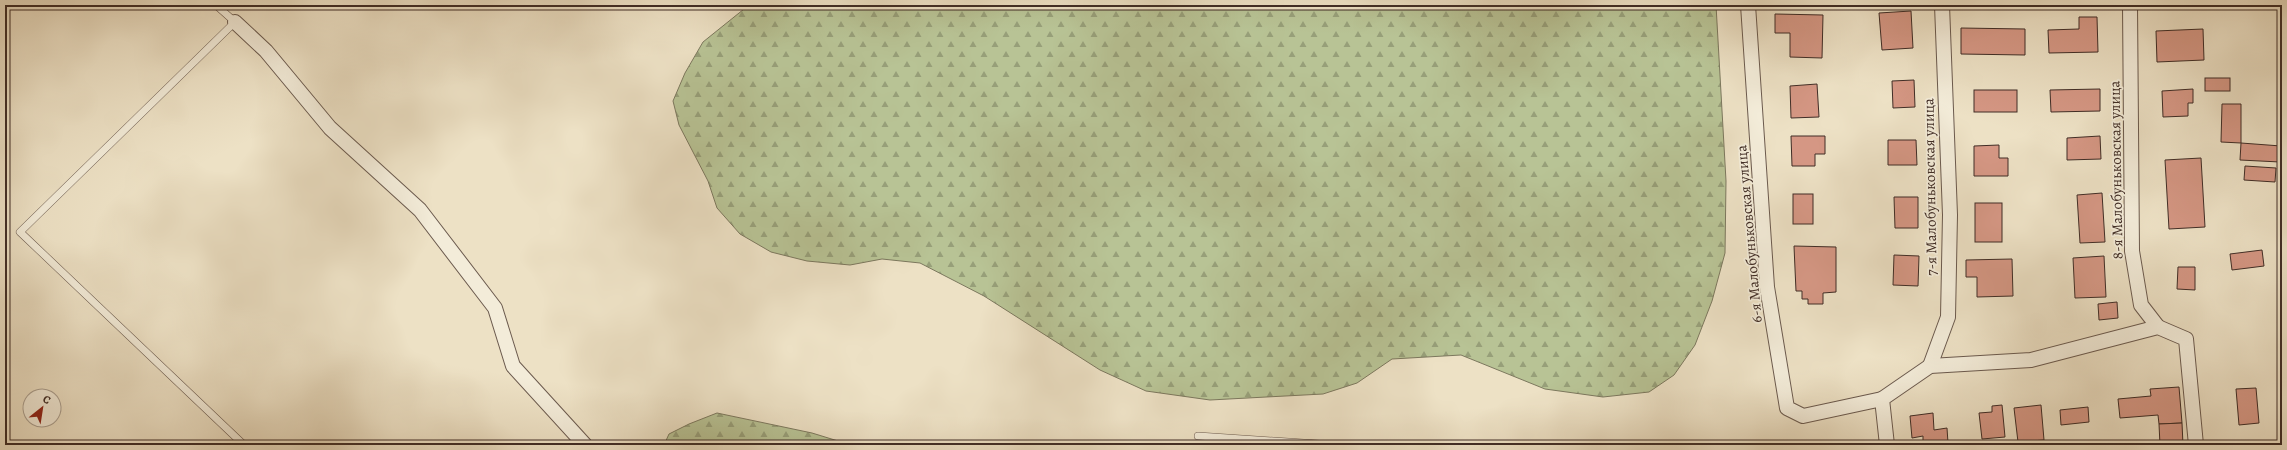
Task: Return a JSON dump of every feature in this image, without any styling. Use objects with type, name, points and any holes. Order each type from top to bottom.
[{"type":"street","name":"6-я Малобуньковская улица","points":[[1748,5],[1767,287],[1787,408],[1803,416],[1882,399]]},
{"type":"street","name":"7-я Малобуньковская улица","points":[[1930,366],[1948,317],[1950,215],[1942,5]]},
{"type":"street","name":"8-я Малобуньковская улица","points":[[2130,5],[2132,251],[2141,305],[2158,327]]},
{"type":"street","points":[[234,22],[266,51],[330,128],[420,210],[495,308],[513,366],[585,445]]},
{"type":"street","points":[[1887,445],[1882,399],[1930,366],[2031,360],[2158,327],[2186,338],[2196,445]]},
{"type":"lane","points":[[216,5],[234,22],[20,232],[244,445]]},
{"type":"lane","points":[[1198,436],[1334,445]]},
{"type":"green space","points":[[749,5],[1716,5],[1726,181],[1725,253],[1712,301],[1695,345],[1674,375],[1649,392],[1603,397],[1545,389],[1461,355],[1392,359],[1357,383],[1323,394],[1210,400],[1146,391],[1100,370],[984,296],[920,263],[882,259],[850,265],[807,261],[771,252],[740,234],[717,208],[708,181],[679,125],[673,101],[685,73],[703,42]]},
{"type":"green space","points":[[717,413],[812,433],[851,445],[664,445],[669,434]]},
{"type":"building","points":[[1911,11],[1913,48],[1882,50],[1879,13]]},
{"type":"building","points":[[1775,14],[1823,15],[1822,58],[1790,57],[1790,33],[1775,33]]},
{"type":"building","points":[[2079,17],[2097,17],[2098,52],[2049,53],[2048,30],[2079,29]]},
{"type":"building","points":[[1961,28],[2025,29],[2025,55],[1961,54]]},
{"type":"building","points":[[2203,29],[2204,60],[2157,62],[2156,31]]},
{"type":"building","points":[[2205,78],[2230,78],[2230,91],[2205,91]]},
{"type":"building","points":[[1914,80],[1915,107],[1893,108],[1892,81]]},
{"type":"building","points":[[1817,84],[1819,117],[1791,118],[1790,86]]},
{"type":"building","points":[[2100,89],[2100,111],[2051,112],[2050,90]]},
{"type":"building","points":[[2193,89],[2193,103],[2188,103],[2188,116],[2163,117],[2162,91]]},
{"type":"building","points":[[1974,90],[2017,90],[2017,112],[1974,112]]},
{"type":"building","points":[[2222,104],[2241,104],[2241,143],[2221,142]]},
{"type":"building","points":[[1791,136],[1825,136],[1825,154],[1815,154],[1815,166],[1792,166]]},
{"type":"building","points":[[2100,136],[2101,159],[2067,160],[2067,138]]},
{"type":"building","points":[[1888,140],[1916,140],[1917,165],[1888,165]]},
{"type":"building","points":[[2241,143],[2281,146],[2280,162],[2240,160]]},
{"type":"building","points":[[1999,145],[1999,158],[2008,158],[2008,176],[1974,176],[1974,146]]},
{"type":"building","points":[[2201,158],[2205,227],[2169,229],[2165,160]]},
{"type":"building","points":[[2245,166],[2276,168],[2275,182],[2244,180]]},
{"type":"building","points":[[2102,193],[2105,242],[2080,243],[2077,195]]},
{"type":"building","points":[[1793,194],[1813,194],[1813,224],[1793,224]]},
{"type":"building","points":[[1894,197],[1918,197],[1918,228],[1895,228]]},
{"type":"building","points":[[1975,203],[2002,203],[2002,242],[1975,242]]},
{"type":"building","points":[[1794,246],[1836,247],[1836,292],[1823,293],[1823,304],[1808,304],[1808,299],[1802,299],[1802,291],[1796,291]]},
{"type":"building","points":[[2262,250],[2264,266],[2232,270],[2230,254]]},
{"type":"building","points":[[1894,255],[1919,256],[1918,286],[1893,285]]},
{"type":"building","points":[[2104,256],[2106,297],[2075,298],[2073,258]]},
{"type":"building","points":[[2012,259],[2013,296],[1977,297],[1977,277],[1966,277],[1966,260]]},
{"type":"building","points":[[2178,267],[2195,267],[2195,290],[2177,289]]},
{"type":"building","points":[[2117,302],[2118,318],[2099,320],[2098,304]]},
{"type":"building","points":[[2179,387],[2182,423],[2159,424],[2158,415],[2120,418],[2118,399],[2151,396],[2150,389]]},
{"type":"building","points":[[2256,388],[2259,423],[2239,425],[2236,389]]},
{"type":"building","points":[[2002,405],[2005,437],[1982,439],[1979,413],[1992,412],[1992,406]]},
{"type":"building","points":[[2041,405],[2044,440],[2018,442],[2014,408]]},
{"type":"building","points":[[2088,407],[2089,422],[2061,425],[2060,410]]},
{"type":"building","points":[[1933,413],[1934,430],[1947,428],[1948,443],[1923,445],[1923,436],[1912,438],[1910,416]]},
{"type":"building","points":[[2182,423],[2183,445],[2160,445],[2159,424]]}]
